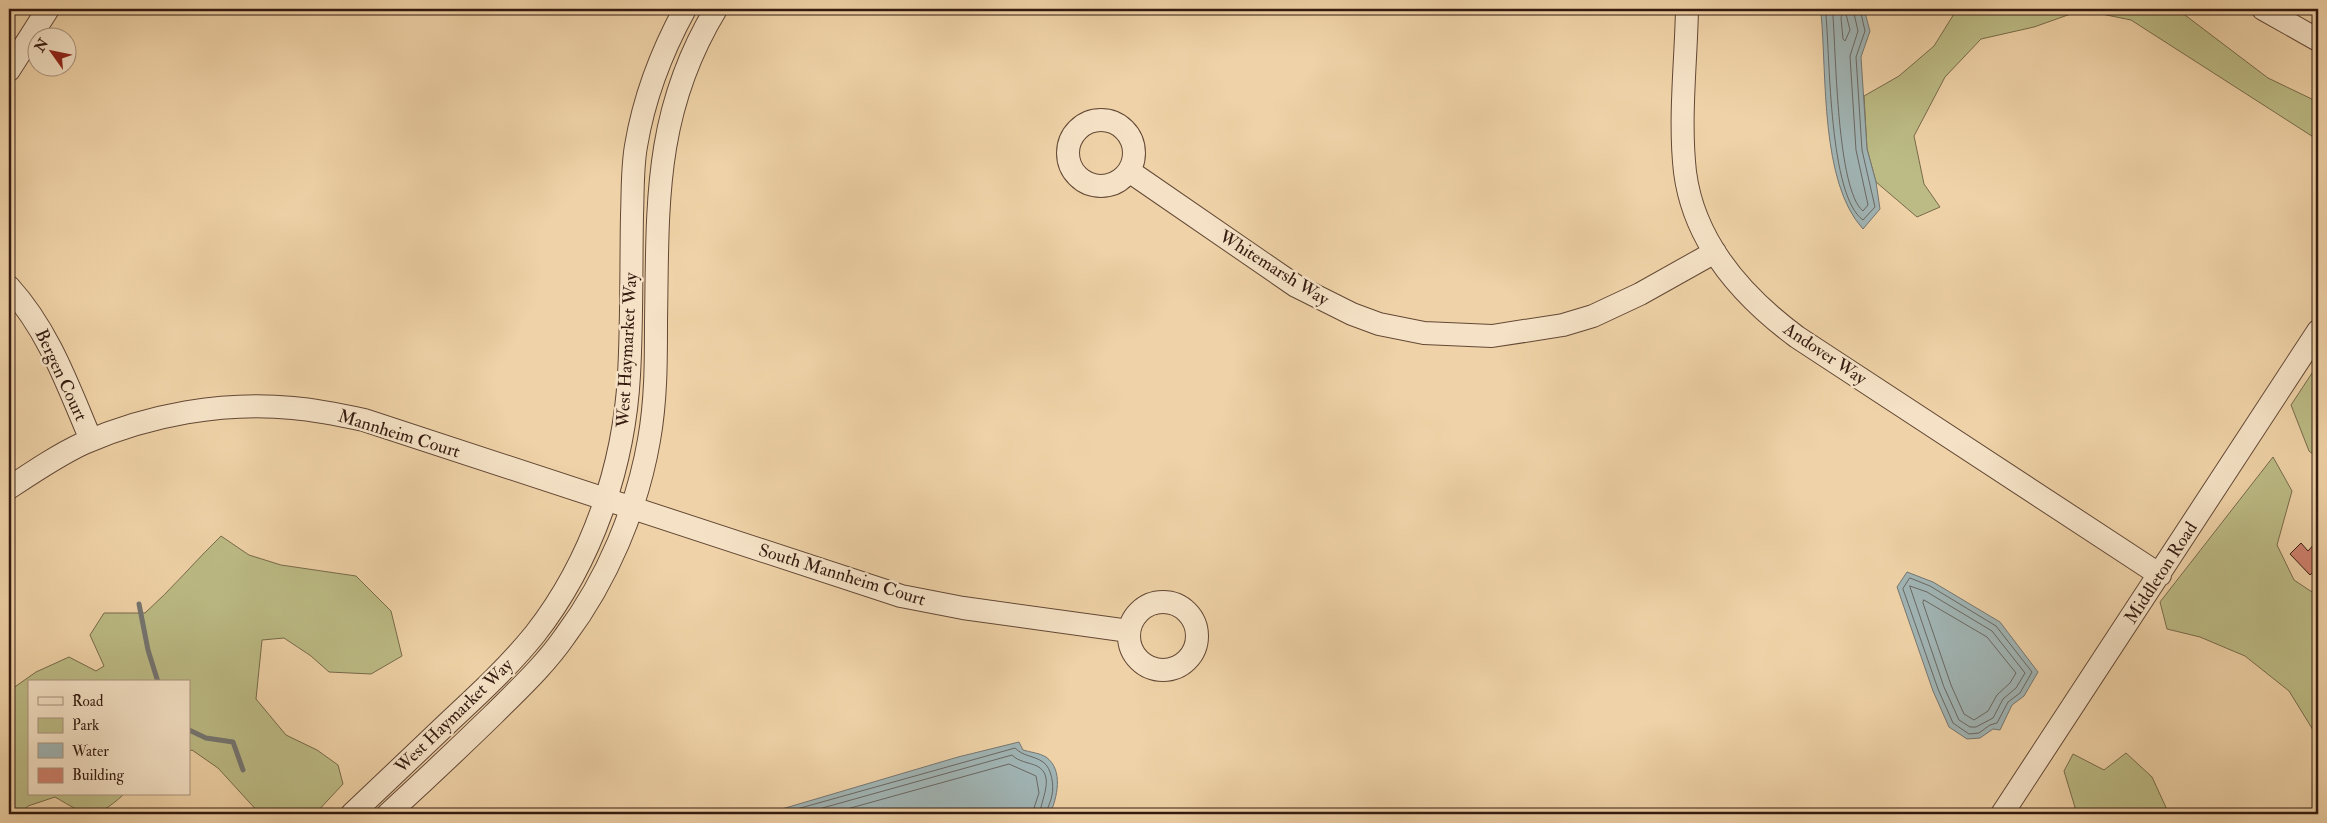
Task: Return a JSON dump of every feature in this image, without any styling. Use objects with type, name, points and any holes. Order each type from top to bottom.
[{"type":"street","points":[[9,70],[48,9]]},
{"type":"street","name":"West Haymarket Way","points":[[388,814],[513,695],[566,636],[610,560],[618,504],[622,438],[629,375],[632,190],[636,148],[652,84],[664,52],[686,9]]},
{"type":"street","name":"West Haymarket Way","points":[[352,814],[478,695],[536,632],[575,572],[588,546],[618,504],[649,440],[654,401],[659,189],[663,152],[670,114],[683,75],[701,34],[716,9]]},
{"type":"street","name":"Andover Way","points":[[1687,9],[1683,142],[1686,174],[1700,224],[1715,252],[1736,283],[1755,303],[1798,337],[2160,574]]},
{"type":"street","points":[[2263,9],[2318,40]]},
{"type":"street","name":"Whitemarsh Way","points":[[1129,171],[1296,286],[1352,314],[1379,324],[1424,333],[1492,336],[1562,326],[1592,316],[1640,294],[1715,252]]},
{"type":"street","name":"Bergen Court","points":[[9,287],[47,337],[91,440]]},
{"type":"street","name":"Middleton Road","points":[[2002,814],[2318,331]]},
{"type":"street","name":"Mannheim Court","points":[[9,488],[39,468],[91,440],[167,416],[249,406],[293,408],[364,420],[618,504]]},
{"type":"street","name":"South Mannheim Court","points":[[618,504],[901,596],[963,608],[1129,632]]},
{"type":"green space","points":[[1957,9],[2177,9],[2268,78],[2318,102],[2318,140],[2131,20],[2082,10],[2034,27],[1981,39],[1945,77],[1914,136],[1924,184],[1940,207],[1917,217],[1876,182],[1867,149],[1864,96],[1899,76],[1934,46]]},
{"type":"green space","points":[[2316,367],[2318,368],[2318,458],[2309,451],[2291,405]]},
{"type":"green space","points":[[2273,457],[2292,491],[2277,545],[2294,580],[2318,596],[2318,738],[2289,691],[2245,656],[2200,637],[2167,629],[2160,602]]},
{"type":"green space","points":[[221,536],[249,555],[281,565],[356,576],[391,611],[402,656],[371,674],[329,672],[311,656],[284,638],[262,640],[256,699],[286,735],[317,750],[338,765],[343,784],[315,814],[260,814],[218,768],[192,750],[190,751],[190,680],[28,680],[28,796],[122,796],[105,809],[97,812],[82,812],[55,797],[28,806],[21,814],[9,814],[9,691],[36,672],[69,657],[96,671],[104,666],[90,635],[104,613],[145,613]]},
{"type":"green space","points":[[2126,753],[2152,777],[2169,814],[2077,814],[2064,771],[2073,754],[2104,770]]},
{"type":"water","points":[[1825,9],[1864,9],[1870,31],[1861,57],[1867,149],[1876,182],[1880,209],[1863,229],[1849,209],[1839,184],[1832,156],[1828,127],[1821,13]]},
{"type":"water","points":[[1907,572],[1933,582],[2000,622],[2038,672],[2024,696],[2012,705],[2000,730],[1993,729],[1980,738],[1967,739],[1949,727],[1933,691],[1897,587]]},
{"type":"water","points":[[1019,742],[1023,750],[1046,757],[1055,769],[1057,792],[1050,814],[765,814],[958,757]]},
{"type":"building","points":[[2318,540],[2318,567],[2310,575],[2290,554],[2301,543],[2308,551]]},
{"type":"waterway","points":[[139,604],[148,650],[157,680]]},
{"type":"waterway","points":[[190,730],[206,738],[233,742],[243,770]]}]
